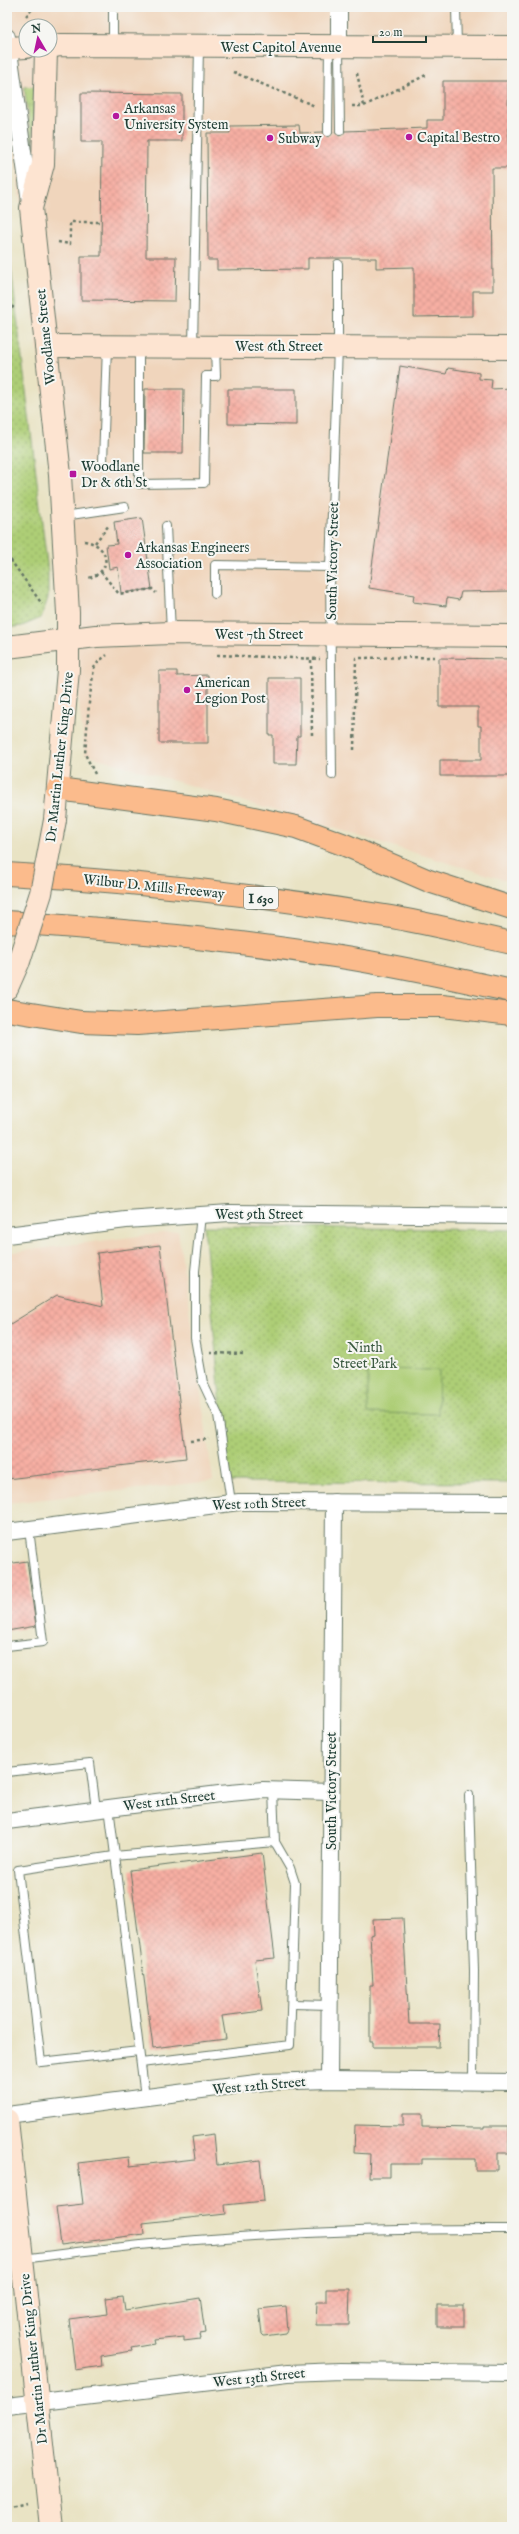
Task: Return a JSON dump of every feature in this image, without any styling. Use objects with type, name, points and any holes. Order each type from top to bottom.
[{"type":"highway","points":[[58,789],[216,810],[296,827],[345,845],[429,881],[512,908]]},
{"type":"highway","name":"Wilbur D. Mills Freeway","points":[[7,874],[114,881],[283,900],[386,916],[512,943]]},
{"type":"highway","points":[[7,922],[180,935],[306,952],[427,973],[512,991]]},
{"type":"highway","points":[[7,1010],[81,1022],[137,1024],[377,1006],[442,1006],[512,1014]]},
{"type":"street","points":[[334,46],[339,7]]},
{"type":"street","name":"Woodlane Street","points":[[14,44],[64,516],[68,638]]},
{"type":"street","name":"West Capitol Avenue","points":[[58,45],[512,47]]},
{"type":"street","points":[[31,208],[43,164],[46,58]]},
{"type":"street","name":"West 6th Street","points":[[46,346],[139,345],[512,348]]},
{"type":"street","name":"West 7th Street","points":[[7,647],[171,623],[332,634],[512,636]]},
{"type":"street","name":"Dr Martin Luther King Drive","points":[[7,988],[20,961],[41,893],[55,820],[68,670],[68,638]]},
{"type":"street","name":"West 9th Street","points":[[7,1235],[126,1220],[201,1214],[512,1216]]},
{"type":"street","name":"West 10th Street","points":[[7,1532],[231,1502],[512,1503]]},
{"type":"street","name":"South Victory Street","points":[[329,2080],[334,1502]]},
{"type":"street","name":"West 11th Street","points":[[7,1821],[219,1794],[273,1790],[331,1792]]},
{"type":"street","name":"West 12th Street","points":[[7,2115],[264,2082],[329,2080],[512,2082]]},
{"type":"street","name":"Dr Martin Luther King Drive","points":[[7,2120],[23,2259],[36,2402],[50,2527]]},
{"type":"street","name":"West 13th Street","points":[[7,2406],[288,2373],[340,2371],[512,2373]]},
{"type":"lane","points":[[113,7],[113,46]]},
{"type":"lane","points":[[456,7],[457,47]]},
{"type":"lane","points":[[193,346],[199,46]]},
{"type":"lane","points":[[334,46],[340,131]]},
{"type":"lane","points":[[328,132],[334,46]]},
{"type":"lane","name":"South Victory Street","points":[[332,775],[332,634],[330,567],[338,347],[338,264]]},
{"type":"lane","points":[[103,462],[107,345]]},
{"type":"lane","points":[[139,345],[139,484],[204,483],[206,376],[216,376],[214,346]]},
{"type":"lane","points":[[64,516],[125,507]]},
{"type":"lane","points":[[166,526],[171,623]]},
{"type":"lane","points":[[215,594],[215,565],[330,567]]},
{"type":"lane","points":[[201,1214],[195,1271],[195,1338],[203,1383],[218,1415],[231,1502]]},
{"type":"lane","points":[[7,1646],[43,1642],[29,1529]]},
{"type":"lane","points":[[7,1772],[90,1763],[114,1856],[145,2097]]},
{"type":"lane","points":[[141,2063],[290,2045],[293,2004],[295,1883],[290,1868],[275,1842],[273,1790]]},
{"type":"lane","points":[[469,1795],[474,1971],[473,2081]]},
{"type":"lane","points":[[139,2051],[41,2062],[18,1870],[114,1856],[275,1842]]},
{"type":"lane","points":[[293,2004],[329,2005]]},
{"type":"lane","points":[[23,2259],[141,2243],[262,2234],[512,2229]]},
{"type":"path","points":[[26,16],[34,7]]},
{"type":"path","points":[[357,73],[364,106]]},
{"type":"path","points":[[58,242],[70,244],[70,222],[102,222]]},
{"type":"path","points":[[7,286],[11,305],[13,307],[7,314]]},
{"type":"path","points":[[7,303],[11,305]]},
{"type":"path","points":[[7,309],[11,305]]},
{"type":"path","points":[[7,525],[7,540]]},
{"type":"path","points":[[95,543],[109,525]]},
{"type":"path","points":[[84,542],[95,543],[102,548],[105,558],[99,575],[88,578]]},
{"type":"path","points":[[7,555],[42,604]]},
{"type":"path","points":[[101,572],[119,594],[152,589],[170,606],[171,623]]},
{"type":"path","points":[[95,774],[85,754],[89,703],[94,668],[99,661],[112,653]]},
{"type":"path","points":[[211,654],[311,660],[332,658]]},
{"type":"path","points":[[354,750],[356,658],[442,657]]},
{"type":"path","points":[[311,660],[312,736]]},
{"type":"path","points":[[197,1353],[246,1354]]},
{"type":"path","points":[[191,1441],[222,1437]]},
{"type":"path","points":[[7,2509],[26,2504]]},
{"type":"shaded area","points":[[7,7],[512,7],[512,882],[85,754],[7,88]]},
{"type":"shaded area","points":[[178,1231],[213,1481],[7,1503],[7,1253]]},
{"type":"green space","points":[[34,86],[33,152],[24,87]]},
{"type":"green space","points":[[7,235],[48,572],[48,598],[41,618],[22,626],[7,628]]},
{"type":"green space","name":"Ninth Street Park","points":[[204,1226],[512,1230],[512,1483],[228,1482]]},
{"type":"green space","points":[[368,1369],[439,1370],[438,1414],[368,1413]]},
{"type":"building","points":[[443,81],[508,81],[509,168],[492,168],[493,291],[473,291],[473,316],[414,317],[414,267],[376,268],[376,258],[308,258],[308,269],[217,270],[217,260],[208,260],[207,133],[230,133],[230,126],[299,125],[300,133],[323,132],[328,137],[334,132],[340,136],[345,131],[427,128],[427,120],[443,120]]},
{"type":"building","points":[[81,93],[182,94],[182,141],[147,141],[146,257],[176,257],[175,301],[81,300],[81,256],[101,256],[102,142],[81,142]]},
{"type":"building","points":[[400,366],[446,374],[448,368],[479,373],[479,379],[492,380],[491,389],[512,388],[512,591],[461,592],[459,600],[447,598],[446,606],[413,602],[414,595],[369,588]]},
{"type":"building","points":[[145,389],[184,389],[183,453],[144,453]]},
{"type":"building","points":[[228,389],[296,389],[296,425],[228,424]]},
{"type":"building","points":[[142,518],[152,589],[121,593],[118,567],[109,569],[106,545],[117,544],[114,522]]},
{"type":"building","points":[[439,658],[512,659],[512,776],[440,776],[440,760],[481,760],[481,726],[478,726],[478,707],[439,707]]},
{"type":"building","points":[[159,671],[177,671],[177,676],[208,675],[208,743],[159,743]]},
{"type":"building","points":[[269,678],[300,678],[300,736],[297,736],[296,764],[273,764],[273,735],[269,735]]},
{"type":"building","points":[[160,1245],[186,1458],[7,1479],[7,1326],[57,1295],[103,1306],[97,1253]]},
{"type":"building","points":[[27,1561],[36,1626],[7,1631],[7,1564]]},
{"type":"building","points":[[262,1853],[275,1958],[255,1960],[262,2011],[222,2016],[226,2039],[153,2048],[130,1870]]},
{"type":"building","points":[[403,1918],[409,2024],[440,2024],[439,2047],[373,2047],[373,2042],[370,2042],[370,1985],[373,1985],[370,1935],[374,1934],[373,1919]]},
{"type":"building","points":[[403,2114],[422,2114],[422,2127],[484,2128],[484,2126],[509,2126],[509,2153],[498,2153],[498,2170],[475,2170],[475,2159],[422,2159],[422,2164],[390,2164],[390,2177],[369,2177],[370,2154],[354,2153],[355,2125],[403,2126]]},
{"type":"building","points":[[214,2134],[217,2165],[260,2160],[264,2201],[225,2205],[226,2214],[143,2223],[144,2234],[61,2245],[56,2207],[83,2204],[78,2163],[129,2157],[130,2166],[195,2159],[192,2137]]},
{"type":"building","points":[[326,2289],[350,2289],[349,2325],[316,2325],[317,2302],[326,2302]]},
{"type":"building","points":[[123,2296],[125,2310],[200,2298],[205,2333],[199,2334],[200,2339],[184,2341],[184,2337],[153,2340],[154,2344],[131,2348],[132,2351],[101,2356],[102,2366],[75,2370],[69,2319],[108,2314],[106,2298]]},
{"type":"building","points":[[437,2305],[464,2305],[464,2327],[437,2327]]},
{"type":"building","points":[[286,2306],[288,2330],[286,2333],[264,2336],[262,2334],[259,2309]]},
{"type":"place","name":"Arkansas University System","points":[[116,116]]},
{"type":"place","name":"Capital Bestro","points":[[409,137]]},
{"type":"place","name":"Subway","points":[[270,138]]},
{"type":"place","name":"Woodlane Dr & 6th St","points":[[73,474]]},
{"type":"place","name":"Arkansas Engineers Association","points":[[128,555]]},
{"type":"place","name":"American Legion Post","points":[[187,690]]}]
